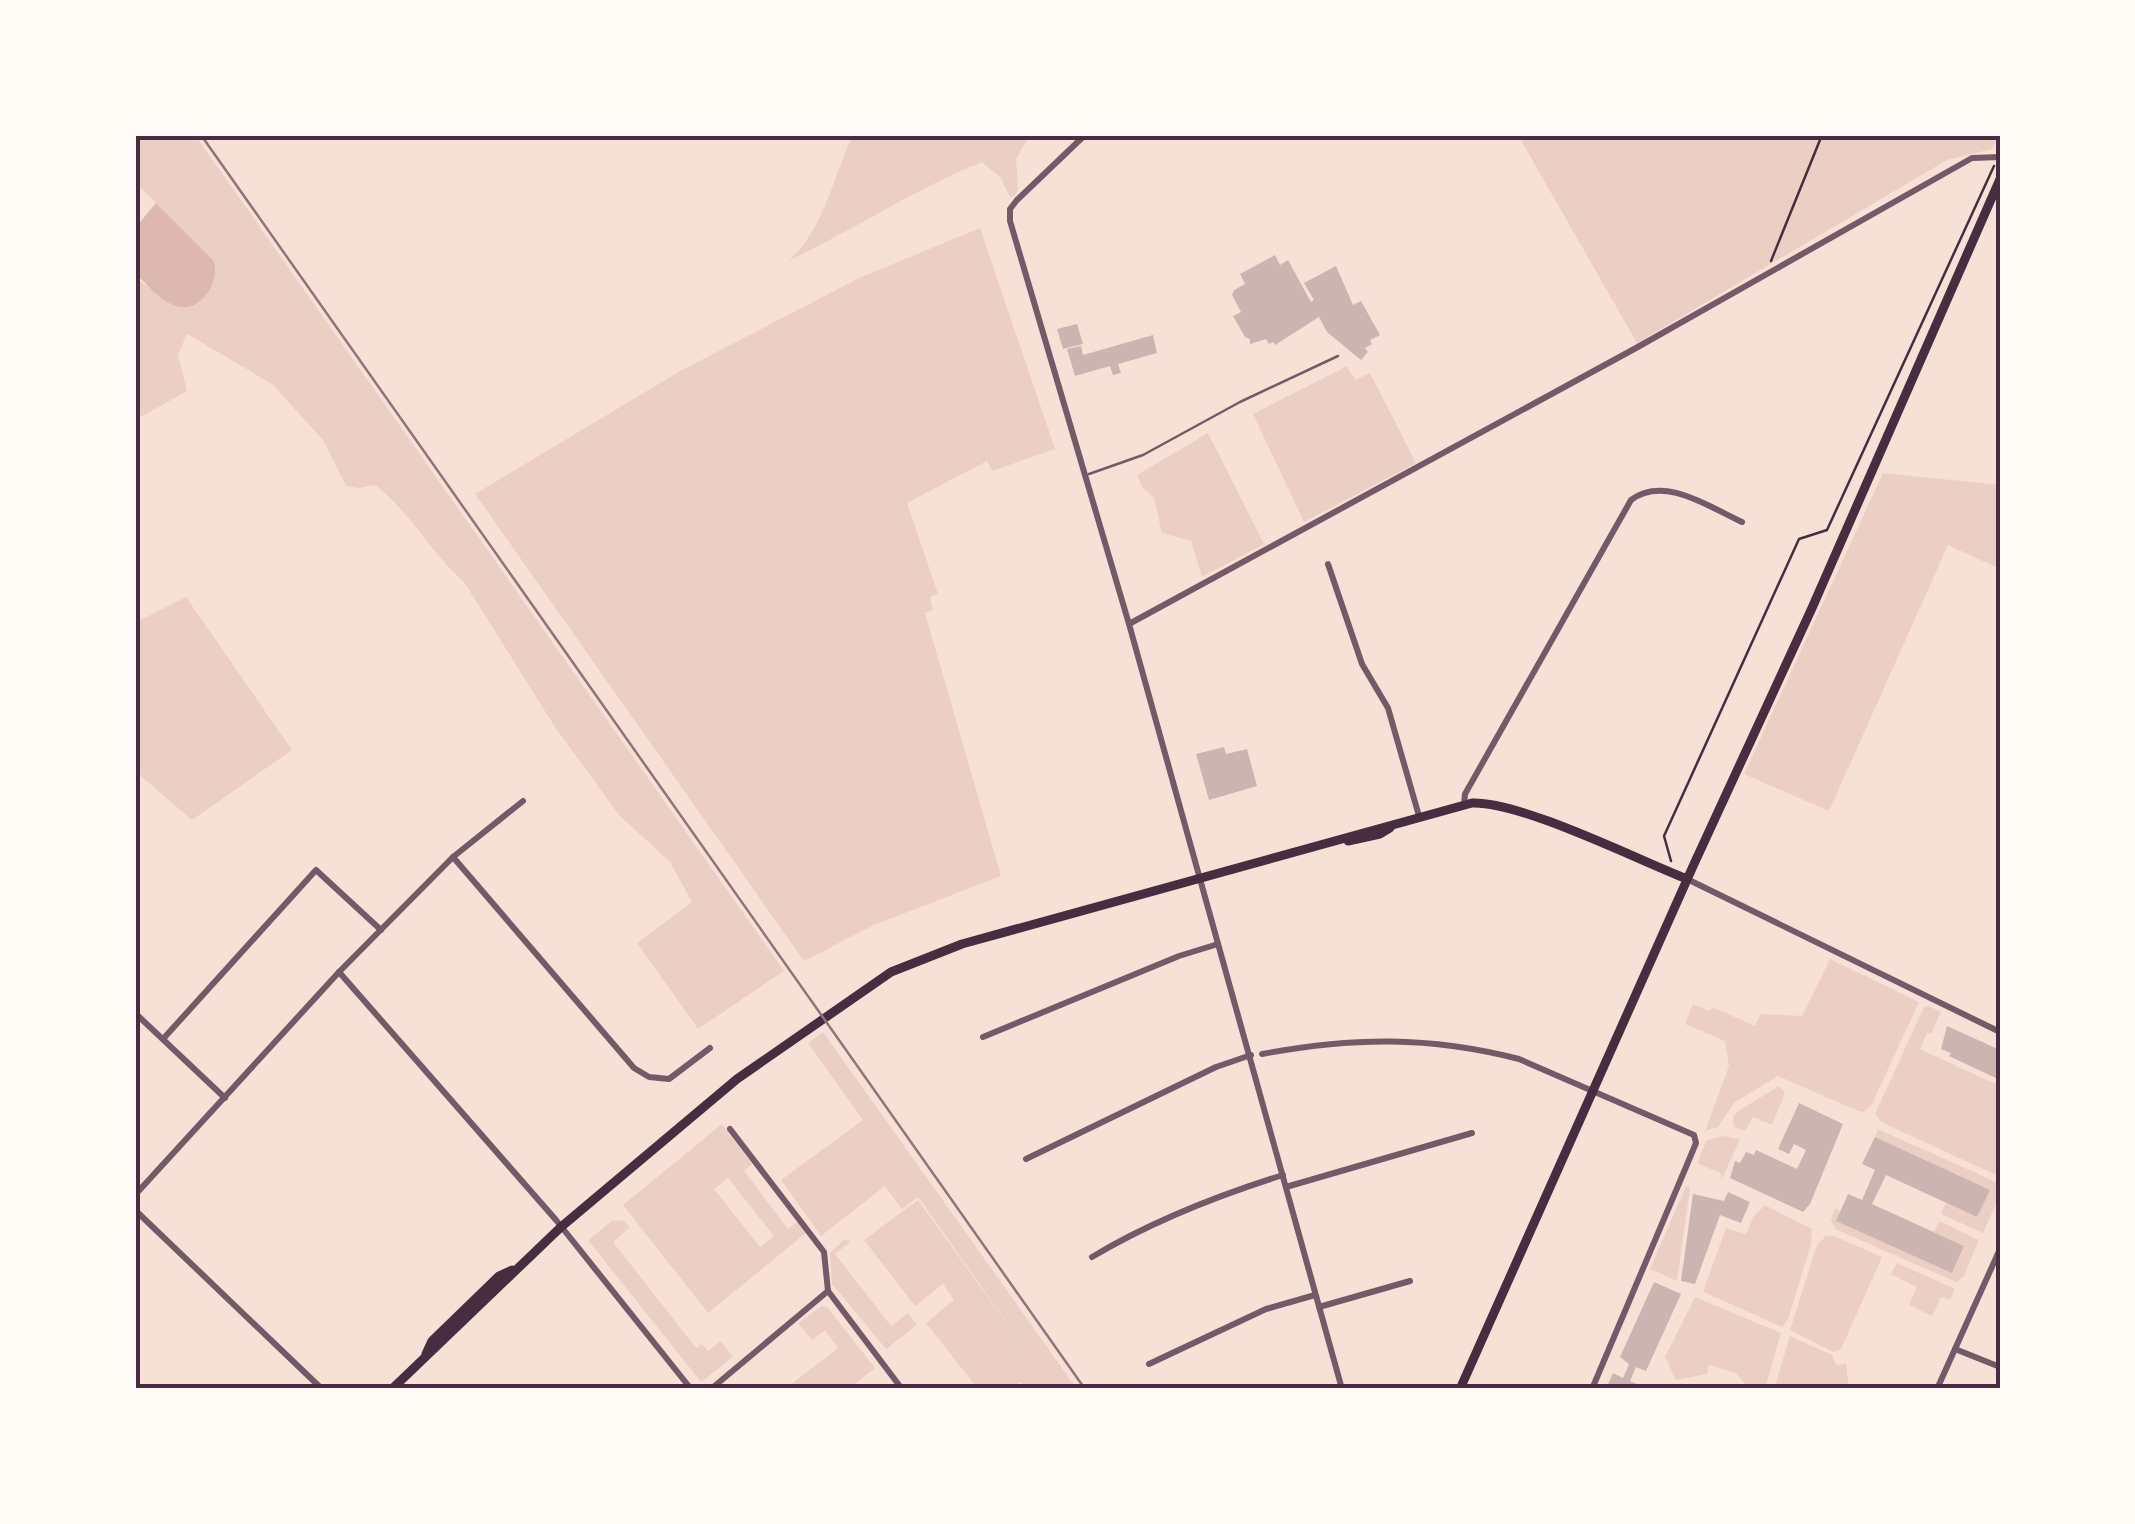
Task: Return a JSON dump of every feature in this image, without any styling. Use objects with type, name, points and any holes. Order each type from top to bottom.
[{"type":"main road","points":[[1460,1389],[2000,180]]},
{"type":"main road","points":[[392,1389],[561,1227],[737,1079],[891,972],[962,944],[1464,805],[1495,804],[1687,879]]},
{"type":"street","points":[[1085,135],[1016,200],[1009,215],[1129,624],[1342,1389]]},
{"type":"street","points":[[1129,624],[1972,158],[1999,157]]},
{"type":"street","points":[[1464,805],[1465,794],[1630,500],[1641,492],[1672,491],[1742,522]]},
{"type":"street","points":[[1328,564],[1362,664],[1388,708],[1418,816]]},
{"type":"street","points":[[135,1194],[340,972],[453,857],[523,800]]},
{"type":"street","points":[[453,857],[634,1068],[650,1078],[669,1079],[710,1048]]},
{"type":"street","points":[[163,1040],[316,870],[382,930]]},
{"type":"street","points":[[1687,879],[2000,1032]]},
{"type":"street","points":[[983,1037],[1179,956],[1218,944]]},
{"type":"street","points":[[340,972],[561,1227],[690,1389]]},
{"type":"street","points":[[135,1013],[225,1098]]},
{"type":"street","points":[[1262,1054],[1316,1043],[1406,1040],[1488,1051],[1519,1059],[1696,1138],[1592,1389]]},
{"type":"street","points":[[1026,1158],[1216,1067],[1250,1055]]},
{"type":"street","points":[[730,1129],[824,1252],[828,1292],[902,1389]]},
{"type":"street","points":[[1286,1187],[1472,1133]]},
{"type":"street","points":[[1092,1257],[1134,1232],[1213,1197],[1283,1175]]},
{"type":"street","points":[[135,1210],[322,1389]]},
{"type":"street","points":[[1937,1389],[2000,1249]]},
{"type":"street","points":[[1319,1307],[1410,1281]]},
{"type":"street","points":[[710,1389],[828,1292]]},
{"type":"street","points":[[1149,1364],[1266,1309],[1316,1296]]},
{"type":"street","points":[[1956,1349],[2000,1367]]},
{"type":"lane","points":[[1083,476],[1143,455],[1240,402],[1338,356]]},
{"type":"path","points":[[1764,276],[1822,135]]},
{"type":"path","points":[[1668,856],[1664,836],[1798,539],[1826,530],[1999,157]]},
{"type":"shaded area","points":[[135,135],[195,135],[784,971],[698,1029],[637,943],[692,902],[670,862],[619,815],[555,727],[464,582],[388,495],[375,485],[346,486],[323,440],[272,384],[187,334],[178,355],[187,391],[135,420],[135,277],[172,305],[214,261],[135,182]]},
{"type":"shaded area","points":[[853,135],[1030,135],[1016,159],[1018,190],[1014,196],[1010,197],[1000,177],[982,162],[932,184],[788,261],[819,219]]},
{"type":"shaded area","points":[[1518,135],[1999,135],[1992,149],[1947,160],[1637,343]]},
{"type":"shaded area","points":[[156,203],[214,261],[211,288],[191,306],[168,303],[135,273],[135,228]]},
{"type":"shaded area","points":[[980,228],[1055,449],[992,471],[987,461],[907,503],[938,594],[930,597],[933,610],[925,613],[1001,876],[874,925],[804,961],[475,494],[682,370],[859,278]]},
{"type":"shaded area","points":[[1347,366],[1355,380],[1370,373],[1416,463],[1304,522],[1253,414]]},
{"type":"shaded area","points":[[1208,433],[1264,544],[1202,577],[1191,541],[1162,533],[1154,498],[1142,487],[1137,475]]},
{"type":"shaded area","points":[[1883,473],[2000,485],[2000,569],[1948,545],[1829,811],[1744,774]]},
{"type":"shaded area","points":[[186,597],[292,750],[192,820],[135,771],[135,623]]},
{"type":"shaded area","points":[[1830,959],[1919,1002],[1872,1104],[1864,1112],[1858,1111],[1778,1076],[1734,1103],[1718,1127],[1705,1131],[1729,1066],[1725,1041],[1685,1024],[1693,1004],[1709,1011],[1712,1007],[1755,1026],[1761,1014],[1802,1016]]},
{"type":"shaded area","points":[[1924,1007],[1941,1012],[1920,1049],[2000,1086],[1998,1176],[1881,1122],[1875,1114]]},
{"type":"shaded area","points":[[823,1032],[1077,1389],[1027,1389],[1021,1382],[1011,1389],[978,1389],[926,1323],[954,1300],[943,1284],[915,1306],[864,1240],[918,1200],[1032,1358],[918,1197],[902,1209],[885,1186],[821,1236],[781,1180],[863,1120],[808,1043]]},
{"type":"shaded area","points":[[1779,1086],[1785,1093],[1772,1125],[1753,1117],[1745,1131],[1734,1127],[1737,1112]]},
{"type":"shaded area","points":[[722,1124],[752,1164],[744,1171],[788,1229],[798,1222],[806,1233],[708,1313],[623,1205]],"holes":[[[728,1178],[774,1236],[760,1247],[714,1189]]]},
{"type":"shaded area","points":[[1878,1129],[1996,1182],[2000,1195],[1983,1233],[1941,1214],[1946,1203],[1977,1217],[1989,1190],[1875,1137]]},
{"type":"shaded area","points":[[1723,1136],[1740,1139],[1722,1179],[1720,1173],[1697,1163],[1707,1140]]},
{"type":"shaded area","points":[[1686,1186],[1690,1188],[1677,1281],[1650,1269]]},
{"type":"shaded area","points":[[1765,1205],[1812,1229],[1811,1244],[1788,1319],[1782,1327],[1703,1292],[1726,1228],[1746,1234],[1754,1216]]},
{"type":"shaded area","points":[[1835,1208],[1952,1273],[1964,1246],[1934,1232],[1939,1221],[1979,1240],[1964,1276],[1956,1282],[1835,1229],[1831,1220]]},
{"type":"shaded area","points":[[622,1220],[630,1227],[613,1242],[696,1348],[702,1344],[708,1351],[721,1341],[733,1357],[701,1382],[588,1240],[612,1221]]},
{"type":"shaded area","points":[[1826,1236],[1882,1257],[1841,1349],[1833,1352],[1790,1330],[1817,1245]]},
{"type":"shaded area","points":[[845,1239],[851,1241],[835,1254],[891,1326],[908,1313],[917,1325],[886,1349],[832,1284],[830,1253]]},
{"type":"shaded area","points":[[1897,1263],[1955,1289],[1950,1300],[1941,1297],[1932,1316],[1909,1305],[1917,1287],[1891,1274]]},
{"type":"shaded area","points":[[1695,1297],[1781,1333],[1765,1389],[1749,1389],[1736,1373],[1709,1365],[1707,1374],[1676,1380],[1665,1357]]},
{"type":"shaded area","points":[[822,1306],[828,1308],[875,1368],[848,1389],[785,1389],[838,1348],[825,1330],[812,1340],[798,1323]]},
{"type":"shaded area","points":[[1790,1336],[1832,1355],[1836,1365],[1846,1363],[1849,1389],[1774,1389]]},
{"type":"building","points":[[1275,255],[1280,265],[1288,260],[1311,302],[1314,300],[1304,283],[1336,266],[1353,305],[1361,301],[1380,335],[1370,340],[1372,344],[1365,348],[1368,352],[1361,360],[1327,332],[1319,317],[1275,345],[1266,339],[1250,344],[1233,316],[1241,312],[1232,295],[1245,284],[1240,274]]},
{"type":"building","points":[[1077,324],[1083,344],[1063,349],[1057,329]]},
{"type":"building","points":[[1153,335],[1157,353],[1118,364],[1121,373],[1113,375],[1110,366],[1075,376],[1067,349],[1081,346],[1083,355]]},
{"type":"building","points":[[1224,747],[1226,754],[1247,749],[1257,786],[1209,800],[1196,754]]},
{"type":"building","points":[[1947,1026],[2000,1050],[2000,1080],[1941,1049]]},
{"type":"building","points":[[1799,1103],[1843,1124],[1810,1204],[1803,1212],[1730,1178],[1735,1161],[1740,1163],[1746,1152],[1754,1155],[1756,1150],[1797,1169],[1806,1150],[1794,1144],[1789,1154],[1778,1149]]},
{"type":"building","points":[[1875,1137],[1990,1190],[1977,1217],[1886,1175],[1872,1204],[1964,1246],[1952,1273],[1836,1221],[1848,1194],[1862,1200],[1875,1170],[1862,1164]]},
{"type":"building","points":[[1728,1192],[1750,1202],[1741,1223],[1720,1215],[1695,1284],[1681,1281],[1693,1194],[1724,1201]]},
{"type":"building","points":[[1654,1282],[1681,1294],[1646,1371],[1636,1367],[1630,1381],[1649,1389],[1606,1389],[1613,1373],[1623,1378],[1629,1364],[1620,1357]]},
{"type":"railway","points":[[201,135],[1085,1389]]}]
